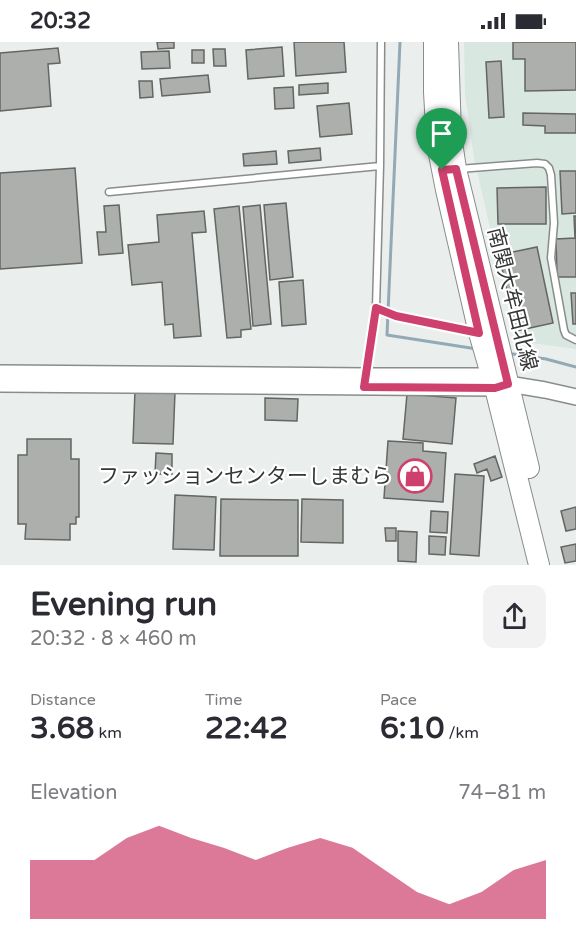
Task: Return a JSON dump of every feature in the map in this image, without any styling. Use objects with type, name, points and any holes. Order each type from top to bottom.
[{"type":"main road","name":"南関大牟田北線","points":[[434,42],[437,144],[449,170],[539,565]]},
{"type":"main road","name":"南関大牟田北線","points":[[448,42],[451,135],[449,170],[463,265],[479,333],[498,383],[552,565]]},
{"type":"street","points":[[0,373],[498,383],[576,397]]},
{"type":"street","points":[[0,384],[365,381]]},
{"type":"lane","points":[[365,381],[376,308],[381,42]]},
{"type":"lane","points":[[449,170],[537,163],[545,164],[549,168],[554,223],[551,258],[564,330],[566,335],[576,339]]},
{"type":"lane","points":[[109,192],[380,166]]},
{"type":"lane","points":[[376,308],[396,316],[479,333]]},
{"type":"shaded area","points":[[464,42],[576,42],[576,349],[516,341],[474,158],[465,95]]},
{"type":"building","points":[[157,42],[174,42],[174,48],[158,49]]},
{"type":"building","points":[[294,42],[344,42],[346,72],[296,76]]},
{"type":"building","points":[[513,42],[576,42],[576,90],[525,91],[525,59],[513,59]]},
{"type":"building","points":[[282,47],[284,76],[248,79],[246,50]]},
{"type":"building","points":[[58,48],[60,63],[48,64],[51,106],[0,111],[0,53]]},
{"type":"building","points":[[213,49],[225,49],[226,66],[214,66]]},
{"type":"building","points":[[192,50],[204,50],[204,63],[192,63]]},
{"type":"building","points":[[169,51],[170,68],[142,69],[141,52]]},
{"type":"building","points":[[501,61],[504,117],[489,118],[486,62]]},
{"type":"building","points":[[208,75],[210,92],[162,96],[160,79]]},
{"type":"building","points":[[139,81],[152,81],[153,97],[140,98]]},
{"type":"building","points":[[328,83],[328,93],[299,95],[299,85]]},
{"type":"building","points":[[293,87],[294,108],[275,109],[274,88]]},
{"type":"building","points":[[349,103],[352,134],[320,137],[317,106]]},
{"type":"building","points":[[523,113],[576,114],[576,133],[545,133],[545,126],[523,125]]},
{"type":"building","points":[[320,148],[321,160],[289,163],[288,151]]},
{"type":"building","points":[[276,151],[277,164],[244,166],[243,154]]},
{"type":"building","points":[[75,168],[82,263],[0,269],[0,173]]},
{"type":"building","points":[[560,171],[576,171],[576,213],[562,214]]},
{"type":"building","points":[[546,187],[546,224],[498,224],[497,188]]},
{"type":"building","points":[[286,203],[293,277],[270,280],[264,205]]},
{"type":"building","points":[[119,205],[123,253],[99,255],[97,232],[106,232],[104,206]]},
{"type":"building","points":[[260,205],[271,324],[253,326],[243,207]]},
{"type":"building","points":[[239,206],[251,329],[241,330],[241,337],[227,338],[214,209]]},
{"type":"building","points":[[204,211],[206,232],[192,233],[201,336],[174,338],[173,324],[165,325],[162,282],[132,285],[128,245],[159,242],[157,215]]},
{"type":"building","points":[[574,216],[576,216],[576,277],[557,277],[556,239],[575,238]]},
{"type":"building","points":[[537,247],[553,323],[516,331],[499,255]]},
{"type":"building","points":[[303,280],[306,324],[282,326],[279,282]]},
{"type":"building","points":[[571,293],[576,293],[576,324],[573,324]]},
{"type":"building","points":[[135,390],[175,392],[173,444],[133,443]]},
{"type":"building","points":[[407,394],[456,398],[452,444],[403,439]]},
{"type":"building","points":[[265,398],[298,399],[297,421],[265,420]]},
{"type":"building","points":[[27,439],[71,439],[71,459],[79,459],[79,517],[76,517],[76,524],[70,524],[70,540],[25,539],[26,524],[18,524],[18,455],[27,455]]},
{"type":"building","name":"ファッションセンターしまむら","points":[[388,441],[423,443],[423,451],[446,453],[443,502],[384,498]]},
{"type":"building","points":[[156,453],[172,454],[172,474],[155,474]]},
{"type":"building","points":[[495,456],[502,477],[491,481],[487,469],[477,473],[474,464]]},
{"type":"building","points":[[455,474],[484,476],[479,556],[450,554]]},
{"type":"building","points":[[175,495],[216,497],[214,550],[173,549]]},
{"type":"building","points":[[221,499],[298,500],[298,556],[220,556]]},
{"type":"building","points":[[302,499],[343,500],[343,543],[301,542]]},
{"type":"building","points":[[576,507],[576,529],[566,531],[561,511]]},
{"type":"building","points":[[431,511],[448,512],[447,533],[430,532]]},
{"type":"building","points":[[385,528],[396,528],[396,541],[386,541]]},
{"type":"building","points":[[398,531],[417,532],[416,562],[398,561]]},
{"type":"building","points":[[429,536],[446,537],[445,555],[429,554]]},
{"type":"building","points":[[576,544],[576,561],[565,563],[561,547]]},
{"type":"waterway","points":[[400,42],[387,335],[477,349]]},
{"type":"waterway","points":[[507,353],[546,359],[576,367]]},
{"type":"place","name":"ファッションセンターしまむら","points":[[415,476]]},
{"type":"route","points":[[456,169],[508,384],[495,388],[364,387],[376,308],[396,316],[479,333],[442,170],[456,169]]}]
